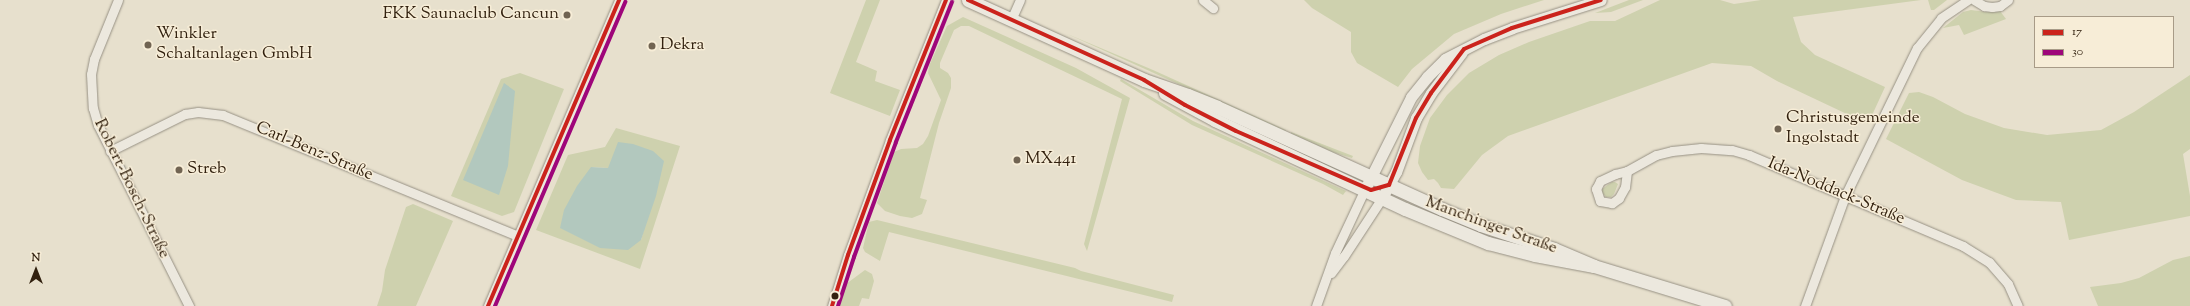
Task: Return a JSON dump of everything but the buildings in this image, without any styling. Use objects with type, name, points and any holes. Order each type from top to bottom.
[{"type":"main road","name":"Manchinger Straße","points":[[968,0],[1144,80],[1214,120],[1422,217],[1488,243],[1535,255],[1594,266]]},
{"type":"main road","name":"Manchinger Straße","points":[[1144,80],[1194,97],[1442,209],[1481,225],[1554,249],[1594,266],[1725,306]]},
{"type":"main road","points":[[1364,190],[1377,190],[1389,185]]},
{"type":"street","name":"Robert-Bosch-Straße","points":[[118,0],[100,43],[91,74],[93,108],[98,126],[110,151],[189,306]]},
{"type":"street","points":[[488,306],[620,0]]},
{"type":"street","points":[[832,306],[848,255],[882,161],[946,0]]},
{"type":"street","points":[[1011,20],[1020,0]]},
{"type":"street","points":[[1203,0],[1213,8]]},
{"type":"street","points":[[1316,306],[1338,247],[1364,190],[1411,97],[1427,77],[1445,59],[1464,48],[1512,28],[1601,0]]},
{"type":"street","points":[[1805,306],[1845,196],[1918,48],[1941,18],[1968,0]]},
{"type":"street","points":[[1974,0],[1984,6],[1992,7],[2000,6],[2008,0]]},
{"type":"street","points":[[1325,280],[1344,256],[1382,198],[1389,185],[1416,118],[1431,93],[1464,48]]},
{"type":"street","name":"Carl-Benz-Straße","points":[[110,151],[185,114],[198,112],[223,115],[518,236]]},
{"type":"street","name":"Ida-Noddack-Straße","points":[[1627,171],[1656,155],[1672,151],[1716,148],[1749,155],[1963,246],[1989,262],[2008,284],[2018,306]]},
{"type":"green space","points":[[866,0],[880,0],[856,62],[877,71],[875,81],[900,90],[890,116],[830,93]]},
{"type":"green space","points":[[1304,0],[1544,0],[1501,14],[1454,34],[1412,69],[1398,87],[1357,63],[1351,52],[1351,32],[1312,8]]},
{"type":"green space","points":[[1629,0],[1643,0],[1611,12],[1595,13]]},
{"type":"green space","points":[[1660,0],[1720,0],[1734,4],[1761,0],[1921,0],[1793,17],[1801,42],[1815,55],[1885,87],[1868,124],[1777,81],[1751,66],[1712,63],[1508,136],[1482,155],[1454,189],[1441,188],[1434,179],[1428,180],[1422,172],[1418,163],[1420,146],[1430,118],[1447,95],[1469,73],[1499,55],[1529,42],[1590,21],[1615,21]]},
{"type":"green space","points":[[1928,0],[1947,0],[1934,10],[1931,10]]},
{"type":"green space","points":[[1971,10],[1986,12],[2000,11],[2006,19],[1964,35],[1959,25],[1943,28],[1963,12]]},
{"type":"green space","points":[[963,17],[1076,68],[1130,98],[1087,251],[1084,244],[1122,99],[969,26],[961,26],[954,30],[940,63],[940,68],[948,73],[951,78],[951,88],[939,123],[920,198],[927,200],[922,214],[912,218],[900,216],[885,211],[877,203],[894,152],[901,149],[917,148],[923,144],[928,136],[941,100],[928,73],[929,66],[947,26]]},
{"type":"green space","points":[[1065,33],[1153,70],[1286,130],[1285,132]]},
{"type":"green space","points":[[520,73],[564,89],[514,212],[502,216],[451,196],[501,79]]},
{"type":"green space","points":[[2190,75],[2190,149],[2183,154],[2190,196],[2190,216],[2069,240],[2061,202],[2016,200],[1962,180],[1886,139],[1909,93],[1919,92],[1933,97],[1965,114],[2004,128],[2047,135],[2101,130],[2134,112]]},
{"type":"green space","points":[[1121,79],[1193,121],[1346,191],[1343,195],[1323,184],[1192,125],[1120,81]]},
{"type":"green space","points":[[616,128],[680,146],[640,269],[536,230],[568,155],[605,147]],"holes":[[[591,167],[608,168],[647,219],[641,240]]]},
{"type":"green space","points":[[1291,132],[1353,156],[1352,158],[1332,152],[1291,134]]},
{"type":"green space","points":[[1612,182],[1618,184],[1614,194],[1611,197],[1606,197],[1602,193],[1602,189]]},
{"type":"green space","points":[[413,204],[453,221],[416,306],[377,306],[382,291],[385,270],[406,207]]},
{"type":"green space","points":[[877,220],[1075,268],[1081,271],[1174,295],[1172,302],[889,232],[880,261],[865,252],[863,248],[869,222]]},
{"type":"green space","points":[[2190,256],[2190,306],[2098,306],[2090,287],[2121,283],[2139,278],[2173,260]]},
{"type":"green space","points":[[865,270],[872,274],[874,281],[869,299],[862,298],[859,306],[840,306],[846,284]]},
{"type":"shaded area","points":[[504,83],[515,91],[508,166],[499,195],[463,180]]},
{"type":"shaded area","points":[[618,142],[633,144],[653,151],[664,161],[656,196],[641,240],[628,250],[600,248],[560,228],[564,210],[577,186],[591,167],[608,168]]},
{"type":"transit line","name":"17","points":[[488,306],[619,0]]},
{"type":"transit line","name":"17","points":[[832,306],[848,255],[890,140],[946,0]]},
{"type":"transit line","name":"17","points":[[968,0],[1144,80],[1185,105],[1236,131],[1371,190],[1389,185],[1416,118],[1431,93],[1464,49],[1512,28],[1601,0]]},
{"type":"transit line","name":"30","points":[[495,306],[625,2]]},
{"type":"transit line","name":"30","points":[[838,306],[854,257],[896,142],[952,2]]},
{"type":"place","name":"FKK Saunaclub Cancun","points":[[567,15]]},
{"type":"place","name":"Winkler Schaltanlagen GmbH","points":[[148,45]]},
{"type":"place","name":"Dekra","points":[[652,46]]},
{"type":"place","name":"Christusgemeinde Ingolstadt","points":[[1778,129]]},
{"type":"place","name":"MX441","points":[[1017,160]]},
{"type":"place","name":"Streb","points":[[179,170]]}]
